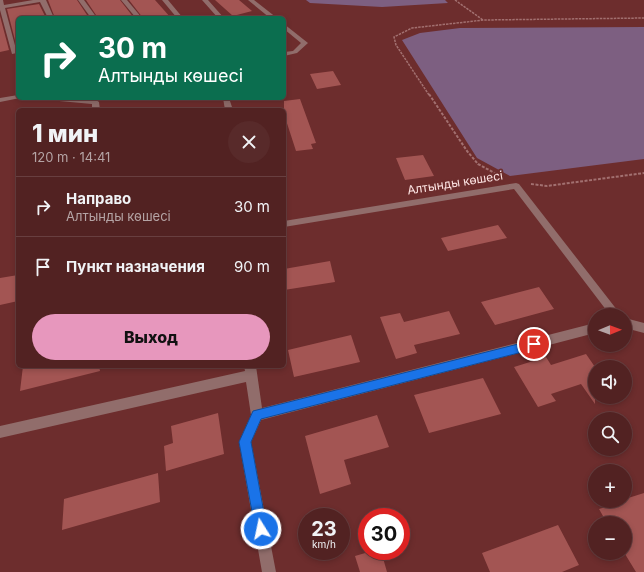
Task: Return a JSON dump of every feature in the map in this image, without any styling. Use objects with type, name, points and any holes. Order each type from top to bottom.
[{"type":"street","points":[[0,0],[14,53]]},
{"type":"street","points":[[2,7],[42,0],[50,16]]},
{"type":"street","points":[[81,0],[93,16]]},
{"type":"street","points":[[124,0],[137,16]]},
{"type":"street","points":[[165,0],[178,16]]},
{"type":"street","points":[[205,0],[219,16]]},
{"type":"street","points":[[252,0],[272,16]]},
{"type":"street","points":[[286,28],[305,43],[295,52],[286,54]]},
{"type":"street","points":[[0,100],[16,97]]},
{"type":"street","points":[[72,100],[96,102],[96,108]]},
{"type":"street","name":"Алтынды көшесі","points":[[286,224],[516,186],[611,308]]},
{"type":"street","points":[[632,325],[644,328]]},
{"type":"street","points":[[257,415],[588,330]]},
{"type":"street","points":[[0,432],[251,371],[257,415],[245,442],[269,572]]},
{"type":"path","points":[[455,0],[484,20]]},
{"type":"path","points":[[506,178],[494,174],[478,164],[466,151],[396,45],[394,36],[412,28],[484,20],[644,18]]},
{"type":"path","points":[[525,183],[547,186],[644,173]]},
{"type":"shaded area","points":[[306,0],[445,0],[448,3],[382,7],[310,3]]},
{"type":"shaded area","points":[[644,27],[644,159],[510,176],[477,158],[402,40],[420,33],[460,28]]},
{"type":"building","points":[[48,0],[77,0],[88,16],[54,16]]},
{"type":"building","points":[[86,0],[120,0],[132,16],[97,16]]},
{"type":"building","points":[[129,0],[155,0],[169,16],[141,16]]},
{"type":"building","points":[[215,0],[239,0],[252,11],[233,16]]},
{"type":"building","points":[[39,4],[45,16],[16,16],[16,44],[7,9]]},
{"type":"building","points":[[0,16],[9,50],[0,52]]},
{"type":"building","points":[[333,71],[341,85],[317,89],[310,74]]},
{"type":"building","points":[[300,99],[316,143],[311,144],[313,149],[296,151],[286,120],[286,108],[284,108],[284,101]]},
{"type":"building","points":[[423,155],[434,176],[405,180],[396,158]]},
{"type":"building","points":[[498,225],[507,238],[448,251],[441,238]]},
{"type":"building","points":[[330,261],[335,282],[286,290],[286,269]]},
{"type":"building","points":[[16,275],[16,301],[0,305],[0,278]]},
{"type":"building","points":[[539,287],[554,309],[495,325],[481,302]]},
{"type":"building","points":[[449,311],[460,334],[414,345],[417,353],[396,359],[380,317],[400,313],[404,322]]},
{"type":"building","points":[[351,335],[360,362],[294,377],[288,350]]},
{"type":"building","points":[[586,354],[590,360],[588,360],[588,394],[581,384],[551,394],[556,401],[538,407],[514,367],[546,357],[551,365]]},
{"type":"building","points":[[23,368],[99,368],[100,371],[20,391]]},
{"type":"building","points":[[483,378],[501,414],[429,433],[414,395]]},
{"type":"building","points":[[218,413],[224,454],[166,471],[164,446],[173,443],[171,426]]},
{"type":"building","points":[[377,415],[389,447],[344,460],[351,484],[320,494],[305,436]]},
{"type":"building","points":[[158,473],[160,502],[62,530],[64,499]]},
{"type":"building","points":[[644,493],[644,572],[636,572],[629,560],[632,560],[632,516],[603,516],[599,509],[632,508],[632,497]]},
{"type":"building","points":[[558,525],[579,565],[562,572],[490,572],[482,553]]},
{"type":"building","points":[[358,555],[358,560],[384,560],[387,572],[360,572],[355,556]]},
{"type":"route","points":[[261,529],[245,442],[257,415],[534,344]]}]
